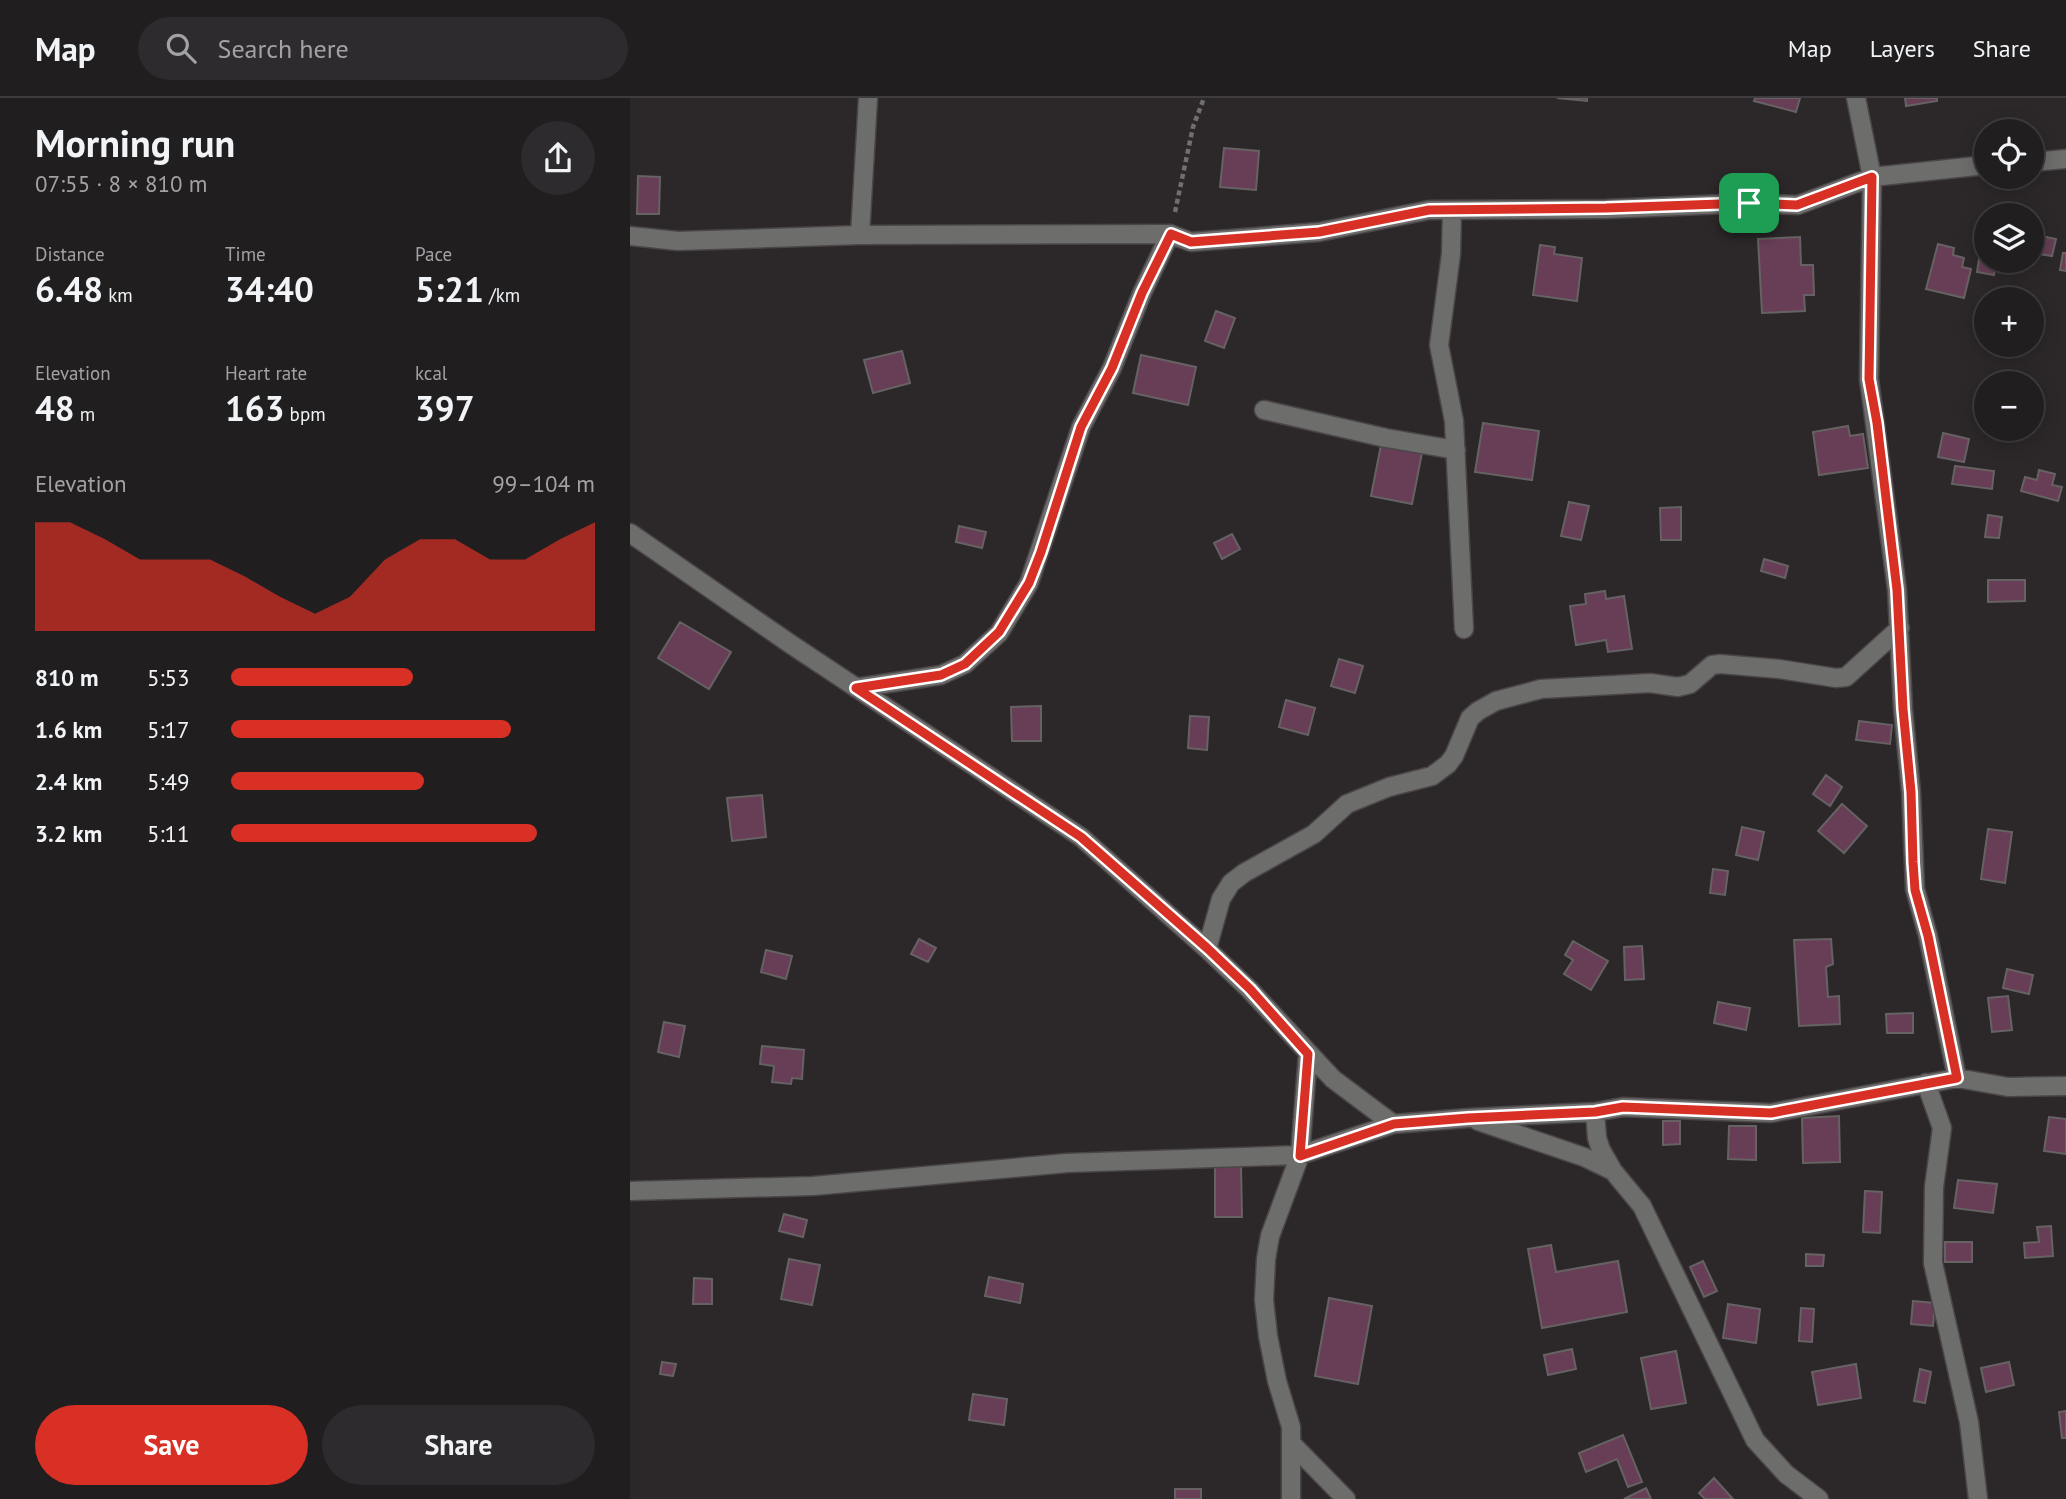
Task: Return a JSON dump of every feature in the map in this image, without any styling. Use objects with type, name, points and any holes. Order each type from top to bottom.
[{"type":"street","points":[[860,235],[868,98]]},
{"type":"street","points":[[1856,98],[1872,177],[1869,379],[1877,423],[1900,628],[1915,890],[1928,936],[1957,1078]]},
{"type":"street","points":[[2044,161],[2066,159]]},
{"type":"street","points":[[630,236],[678,241],[860,235],[1171,234],[1191,242],[1319,232],[1429,210],[1579,209],[1749,203],[1797,205],[1872,177],[1974,166]]},
{"type":"street","points":[[1452,210],[1451,254],[1439,345],[1454,421],[1464,629]]},
{"type":"street","points":[[856,688],[941,675],[965,664],[999,632],[1029,583],[1081,427],[1112,368],[1142,293],[1171,234]]},
{"type":"street","points":[[1264,410],[1386,438],[1456,450]]},
{"type":"street","points":[[630,533],[856,688],[1081,837],[1207,948],[1250,989],[1308,1054],[1348,1091],[1394,1124]]},
{"type":"street","points":[[1207,948],[1221,899],[1231,883],[1314,834],[1348,804],[1388,787],[1432,776],[1454,756],[1470,718],[1496,701],[1541,690],[1650,683],[1678,687],[1690,684],[1712,665],[1720,664],[1846,677],[1900,628]]},
{"type":"street","points":[[1291,1499],[1292,1444],[1289,1417],[1277,1381],[1264,1300],[1270,1236],[1300,1156],[1308,1054]]},
{"type":"street","points":[[630,1191],[813,1186],[1067,1163],[1300,1156],[1394,1124],[1595,1112],[1623,1107],[1771,1113],[1957,1078],[2008,1087],[2066,1086]]},
{"type":"street","points":[[1926,1083],[1942,1128],[1934,1187],[1933,1263],[1969,1422],[1978,1499]]},
{"type":"street","points":[[1595,1112],[1601,1150],[1613,1171],[1642,1206],[1755,1440],[1786,1474],[1819,1499]]},
{"type":"street","points":[[1468,1118],[1584,1157],[1613,1171]]},
{"type":"street","points":[[1292,1444],[1346,1499]]},
{"type":"path","points":[[1171,234],[1193,127],[1204,98]]},
{"type":"building","points":[[1557,98],[1587,98],[1587,101]]},
{"type":"building","points":[[1755,98],[1800,98],[1796,112],[1754,101]]},
{"type":"building","points":[[1905,98],[1937,98],[1937,101],[1906,106]]},
{"type":"building","points":[[1224,148],[1259,151],[1256,190],[1220,187]]},
{"type":"building","points":[[638,176],[660,177],[659,214],[637,214]]},
{"type":"building","points":[[1800,237],[1801,265],[1813,265],[1814,295],[1804,295],[1805,311],[1762,313],[1758,239]]},
{"type":"building","points":[[2044,237],[2056,239],[2052,256],[2044,255]]},
{"type":"building","points":[[1938,244],[1954,248],[1953,255],[1964,258],[1962,267],[1971,269],[1964,298],[1926,289]]},
{"type":"building","points":[[1540,245],[1555,247],[1554,254],[1582,258],[1577,301],[1533,295]]},
{"type":"building","points":[[2063,253],[2066,253],[2066,271],[2060,270]]},
{"type":"building","points":[[1216,311],[1235,318],[1224,348],[1205,341]]},
{"type":"building","points":[[902,351],[910,383],[873,393],[864,360]]},
{"type":"building","points":[[1141,355],[1196,367],[1188,405],[1133,393]]},
{"type":"building","points":[[1483,423],[1539,431],[1532,480],[1475,472]]},
{"type":"building","points":[[1848,426],[1850,436],[1863,434],[1868,468],[1819,475],[1813,432]]},
{"type":"building","points":[[1943,433],[1969,439],[1964,462],[1938,457]]},
{"type":"building","points":[[1381,445],[1422,453],[1412,504],[1371,496]]},
{"type":"building","points":[[1955,466],[1994,471],[1992,489],[1952,484]]},
{"type":"building","points":[[2039,470],[2055,474],[2052,485],[2062,487],[2058,501],[2021,491],[2025,477],[2037,480]]},
{"type":"building","points":[[1569,502],[1589,506],[1581,540],[1561,536]]},
{"type":"building","points":[[1681,507],[1681,540],[1661,540],[1660,508]]},
{"type":"building","points":[[1988,515],[2002,517],[1999,538],[1985,537]]},
{"type":"building","points":[[959,526],[986,532],[982,548],[956,542]]},
{"type":"building","points":[[1232,534],[1240,549],[1222,559],[1214,543]]},
{"type":"building","points":[[1764,559],[1788,566],[1785,578],[1761,571]]},
{"type":"building","points":[[1988,580],[2025,580],[2025,601],[1988,602]]},
{"type":"building","points":[[1605,591],[1606,599],[1624,596],[1632,649],[1608,652],[1606,640],[1576,645],[1570,606],[1586,604],[1585,594]]},
{"type":"building","points":[[680,622],[731,652],[709,689],[658,658]]},
{"type":"building","points":[[1339,659],[1363,666],[1355,693],[1331,686]]},
{"type":"building","points":[[1286,700],[1315,708],[1308,735],[1279,727]]},
{"type":"building","points":[[1041,706],[1041,741],[1012,741],[1011,707]]},
{"type":"building","points":[[1190,716],[1209,717],[1207,750],[1188,748]]},
{"type":"building","points":[[1859,721],[1892,725],[1890,744],[1856,740]]},
{"type":"building","points":[[1826,775],[1842,787],[1830,806],[1813,794]]},
{"type":"building","points":[[762,795],[766,837],[732,841],[727,798]]},
{"type":"building","points":[[1842,804],[1867,826],[1844,853],[1818,831]]},
{"type":"building","points":[[1742,827],[1764,832],[1758,860],[1736,855]]},
{"type":"building","points":[[1988,829],[2012,832],[2005,883],[1981,879]]},
{"type":"building","points":[[1713,869],[1728,871],[1725,895],[1710,893]]},
{"type":"building","points":[[919,939],[936,948],[928,962],[911,954]]},
{"type":"building","points":[[1831,939],[1833,964],[1826,967],[1828,997],[1839,996],[1840,1024],[1799,1026],[1794,940]]},
{"type":"building","points":[[1573,941],[1608,961],[1591,990],[1564,974],[1573,960],[1565,955]]},
{"type":"building","points":[[1642,946],[1644,979],[1625,980],[1624,947]]},
{"type":"building","points":[[766,950],[792,956],[786,979],[761,972]]},
{"type":"building","points":[[2007,969],[2033,975],[2029,994],[2003,988]]},
{"type":"building","points":[[2008,996],[2012,1030],[1992,1032],[1988,998]]},
{"type":"building","points":[[1718,1002],[1750,1008],[1746,1030],[1714,1023]]},
{"type":"building","points":[[1913,1013],[1913,1033],[1887,1033],[1886,1014]]},
{"type":"building","points":[[664,1022],[685,1026],[679,1057],[658,1052]]},
{"type":"building","points":[[762,1046],[804,1050],[802,1079],[792,1078],[791,1084],[772,1082],[774,1066],[760,1064]]},
{"type":"building","points":[[1839,1116],[1840,1162],[1803,1163],[1802,1118]]},
{"type":"building","points":[[2049,1117],[2066,1119],[2066,1154],[2044,1151]]},
{"type":"building","points":[[1663,1121],[1680,1121],[1680,1144],[1663,1145]]},
{"type":"building","points":[[1729,1126],[1756,1126],[1756,1160],[1728,1159]]},
{"type":"building","points":[[1241,1166],[1242,1217],[1215,1217],[1215,1167]]},
{"type":"building","points":[[1958,1180],[1997,1184],[1993,1213],[1954,1208]]},
{"type":"building","points":[[1865,1191],[1882,1192],[1880,1233],[1863,1232]]},
{"type":"building","points":[[784,1214],[807,1220],[803,1237],[779,1231]]},
{"type":"building","points":[[2051,1226],[2053,1256],[2025,1258],[2024,1243],[2039,1242],[2037,1227]]},
{"type":"building","points":[[1945,1242],[1972,1242],[1972,1262],[1945,1262]]},
{"type":"building","points":[[1551,1245],[1556,1272],[1618,1261],[1627,1312],[1542,1328],[1528,1249]]},
{"type":"building","points":[[1806,1254],[1824,1255],[1823,1266],[1806,1266]]},
{"type":"building","points":[[789,1259],[820,1265],[812,1305],[781,1299]]},
{"type":"building","points":[[1703,1261],[1717,1291],[1704,1297],[1690,1267]]},
{"type":"building","points":[[989,1277],[1023,1284],[1020,1303],[985,1296]]},
{"type":"building","points":[[694,1278],[712,1279],[712,1304],[693,1304]]},
{"type":"building","points":[[1329,1298],[1372,1306],[1358,1384],[1315,1376]]},
{"type":"building","points":[[1913,1301],[1935,1303],[1933,1326],[1911,1324]]},
{"type":"building","points":[[1728,1304],[1760,1309],[1756,1343],[1723,1338]]},
{"type":"building","points":[[1801,1308],[1814,1309],[1812,1342],[1799,1341]]},
{"type":"building","points":[[1572,1349],[1576,1369],[1548,1375],[1544,1355]]},
{"type":"building","points":[[1676,1351],[1686,1403],[1651,1409],[1641,1358]]},
{"type":"building","points":[[662,1362],[676,1364],[673,1376],[660,1374]]},
{"type":"building","points":[[2009,1362],[2014,1385],[1986,1392],[1981,1368]]},
{"type":"building","points":[[1856,1364],[1861,1398],[1818,1405],[1812,1372]]},
{"type":"building","points":[[1920,1369],[1931,1372],[1925,1403],[1914,1401]]},
{"type":"building","points":[[973,1394],[1007,1399],[1004,1425],[969,1420]]},
{"type":"building","points":[[2066,1411],[2066,1438],[2062,1438],[2059,1412]]},
{"type":"building","points":[[1623,1435],[1642,1482],[1628,1487],[1617,1459],[1586,1472],[1579,1453]]},
{"type":"building","points":[[1714,1478],[1733,1499],[1705,1499],[1699,1493]]},
{"type":"building","points":[[1646,1488],[1651,1499],[1624,1499]]},
{"type":"building","points":[[1175,1489],[1201,1489],[1201,1499],[1175,1499]]},
{"type":"route","points":[[1872,177],[1869,379],[1877,423],[1897,590],[1915,890],[1928,936],[1957,1078],[1771,1113],[1623,1107],[1595,1112],[1394,1124],[1300,1156],[1308,1054],[1250,989],[1188,930],[1081,837],[856,688],[941,675],[965,664],[999,632],[1029,583],[1086,414],[1104,385],[1142,293],[1171,234],[1191,242],[1319,232],[1429,210],[1749,203],[1797,205],[1872,177]]}]
